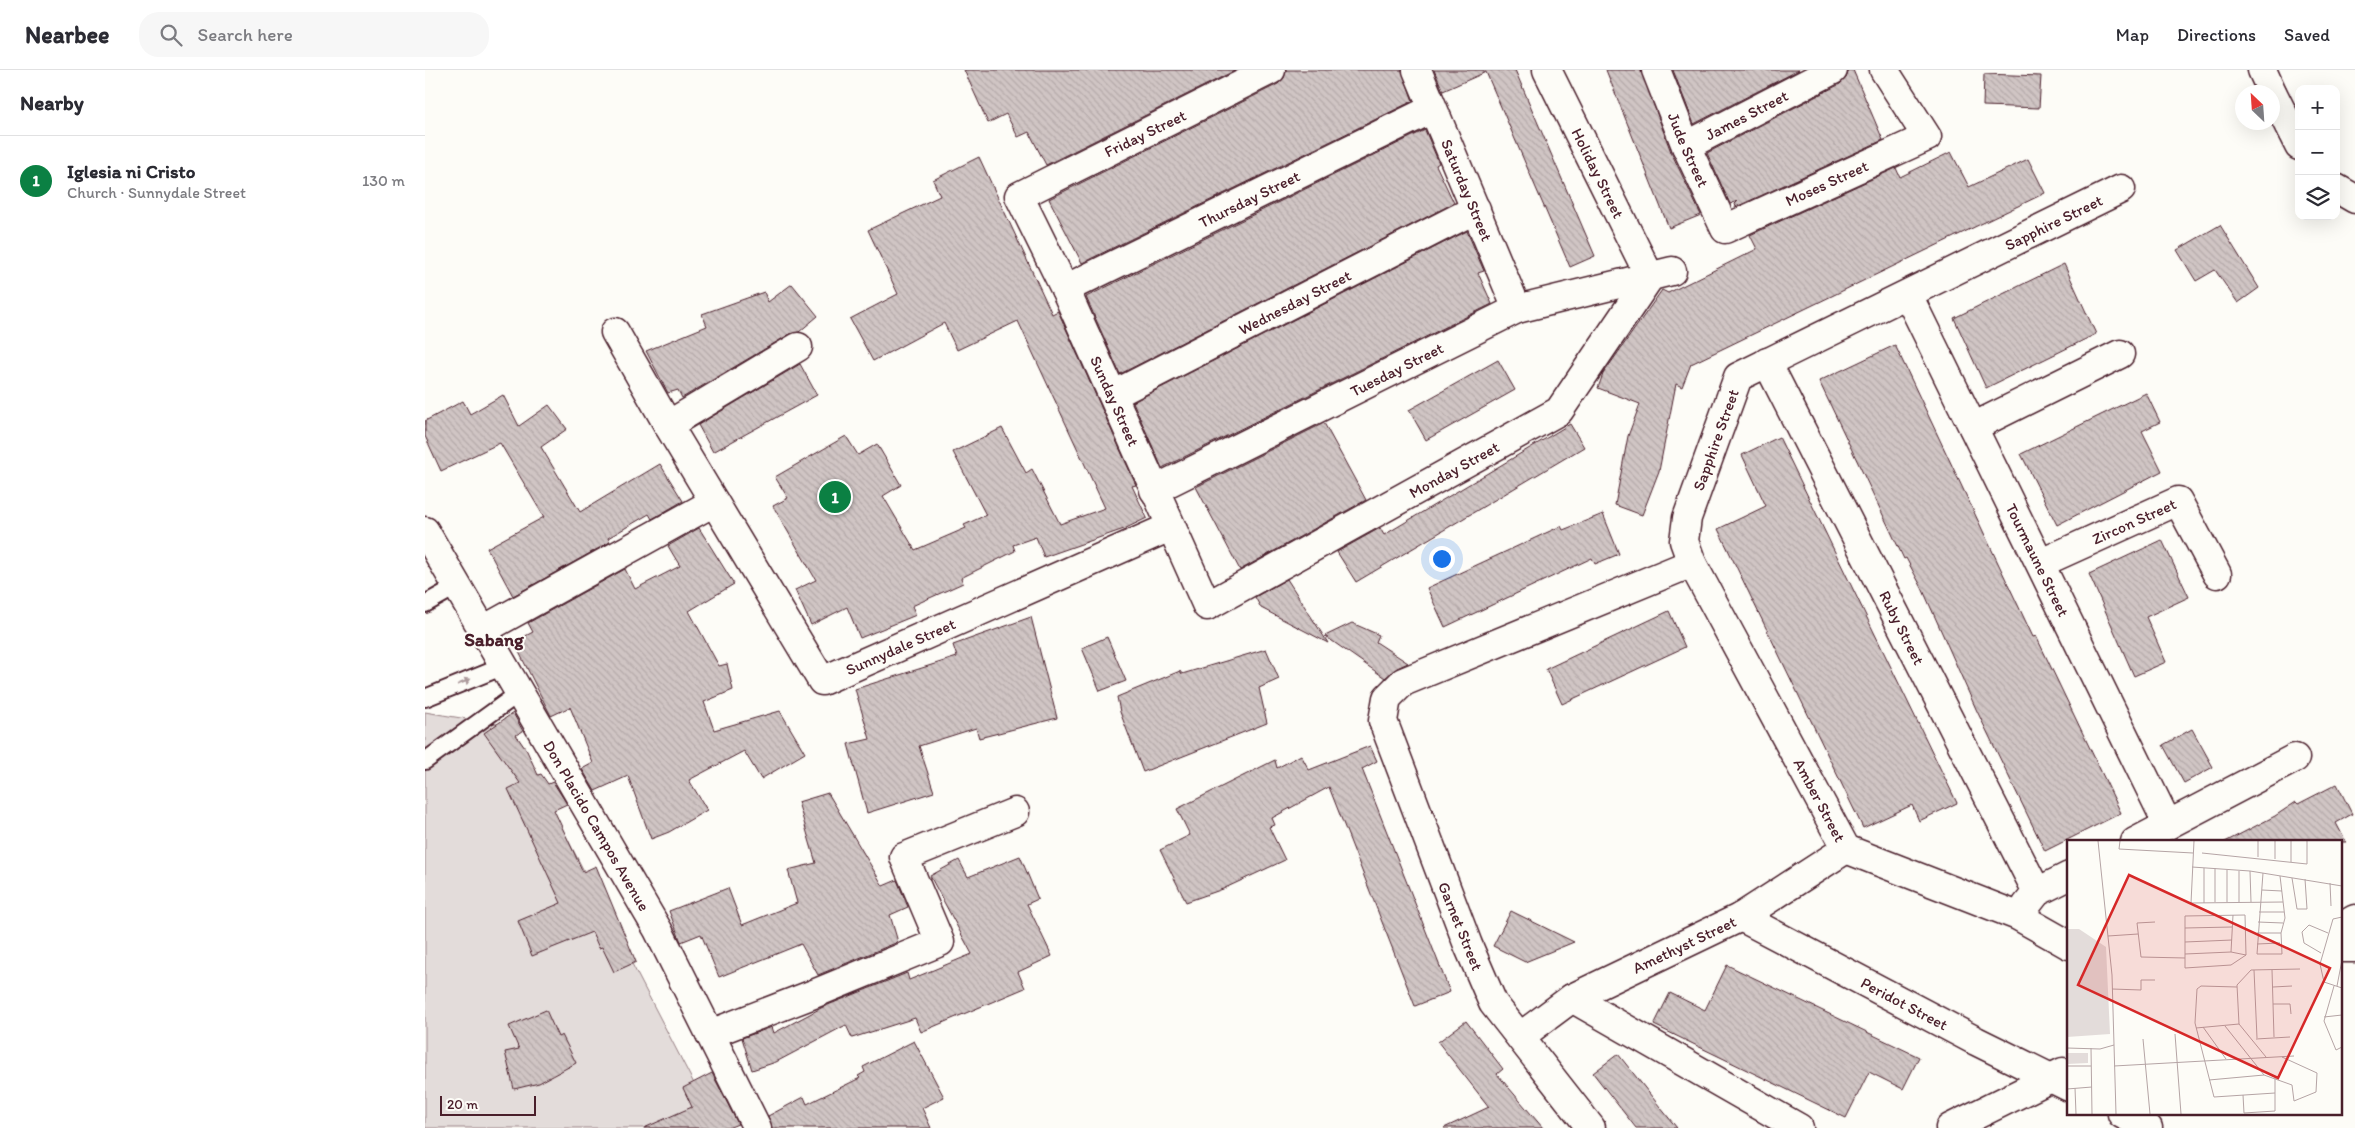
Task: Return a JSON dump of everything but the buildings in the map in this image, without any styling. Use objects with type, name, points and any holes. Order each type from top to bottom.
[{"type":"street","name":"Friday Street","points":[[1019,196],[1271,70]]},
{"type":"street","name":"Saturday Street","points":[[1417,70],[1517,309]]},
{"type":"street","name":"Holiday Street","points":[[1547,70],[1661,274]]},
{"type":"street","name":"Jude Street","points":[[1656,70],[1686,146],[1725,228]]},
{"type":"street","name":"James Street","points":[[1686,146],[1833,70]]},
{"type":"street","name":"Moses Street","points":[[1725,228],[1927,136],[1884,70]]},
{"type":"street","points":[[2262,70],[2269,85]]},
{"type":"street","name":"Thursday Street","points":[[1065,289],[1432,109]]},
{"type":"street","points":[[2280,109],[2295,138]]},
{"type":"street","name":"Sapphire Street","points":[[1692,563],[1684,541],[1687,518],[1738,377],[2121,189]]},
{"type":"street","points":[[2340,190],[2355,199]]},
{"type":"street","name":"Sunday Street","points":[[1019,196],[1065,289],[1207,606]]},
{"type":"street","name":"Wednesday Street","points":[[1113,395],[1476,209]]},
{"type":"street","name":"Tuesday Street","points":[[1155,490],[1517,309],[1661,274]]},
{"type":"street","name":"Monday Street","points":[[1207,606],[1559,411],[1661,274]]},
{"type":"street","name":"Tourmaune Street","points":[[1908,295],[2168,825]]},
{"type":"street","name":"Sunnydale Street","points":[[615,332],[668,425],[822,680],[1170,527]]},
{"type":"street","points":[[668,425],[797,347]]},
{"type":"street","points":[[1973,427],[2120,354]]},
{"type":"street","name":"Ruby Street","points":[[1767,362],[2037,892]]},
{"type":"street","name":"Zircon Street","points":[[2041,563],[2178,501],[2217,574]]},
{"type":"street","points":[[483,630],[714,502]]},
{"type":"street","name":"Don Placido Campos Avenue","points":[[429,546],[457,586],[658,930],[757,1128]]},
{"type":"street","name":"Garnet Street","points":[[1591,1128],[1521,1036],[1493,1003],[1468,945],[1383,721],[1387,698],[1403,682],[1692,563]]},
{"type":"street","name":"Amber Street","points":[[1692,563],[1846,849],[2018,916],[2067,945]]},
{"type":"street","points":[[2139,840],[2295,758]]},
{"type":"street","points":[[710,1034],[940,942],[904,857],[1015,812]]},
{"type":"street","name":"Amethyst Street","points":[[1521,1036],[1572,998],[1741,917],[1846,849]]},
{"type":"street","points":[[2018,916],[2037,892],[2067,877]]},
{"type":"street","name":"Peridot Street","points":[[1741,917],[1976,1041],[2063,1078]]},
{"type":"street","points":[[2343,926],[2355,919]]},
{"type":"street","points":[[1572,998],[1799,1128]]},
{"type":"street","points":[[1950,1128],[2063,1078]]},
{"type":"street","points":[[2126,1116],[2148,1128]]},
{"type":"lane","points":[[425,604],[457,586]]},
{"type":"lane","points":[[425,698],[504,666]]},
{"type":"lane","points":[[425,761],[519,693]]},
{"type":"shaded area","points":[[425,712],[509,726],[717,1128],[425,1128]]},
{"type":"place","name":"Iglesia ni Cristo","points":[[835,497]]},
{"type":"district","name":"Sabang","points":[[494,639]]}]
